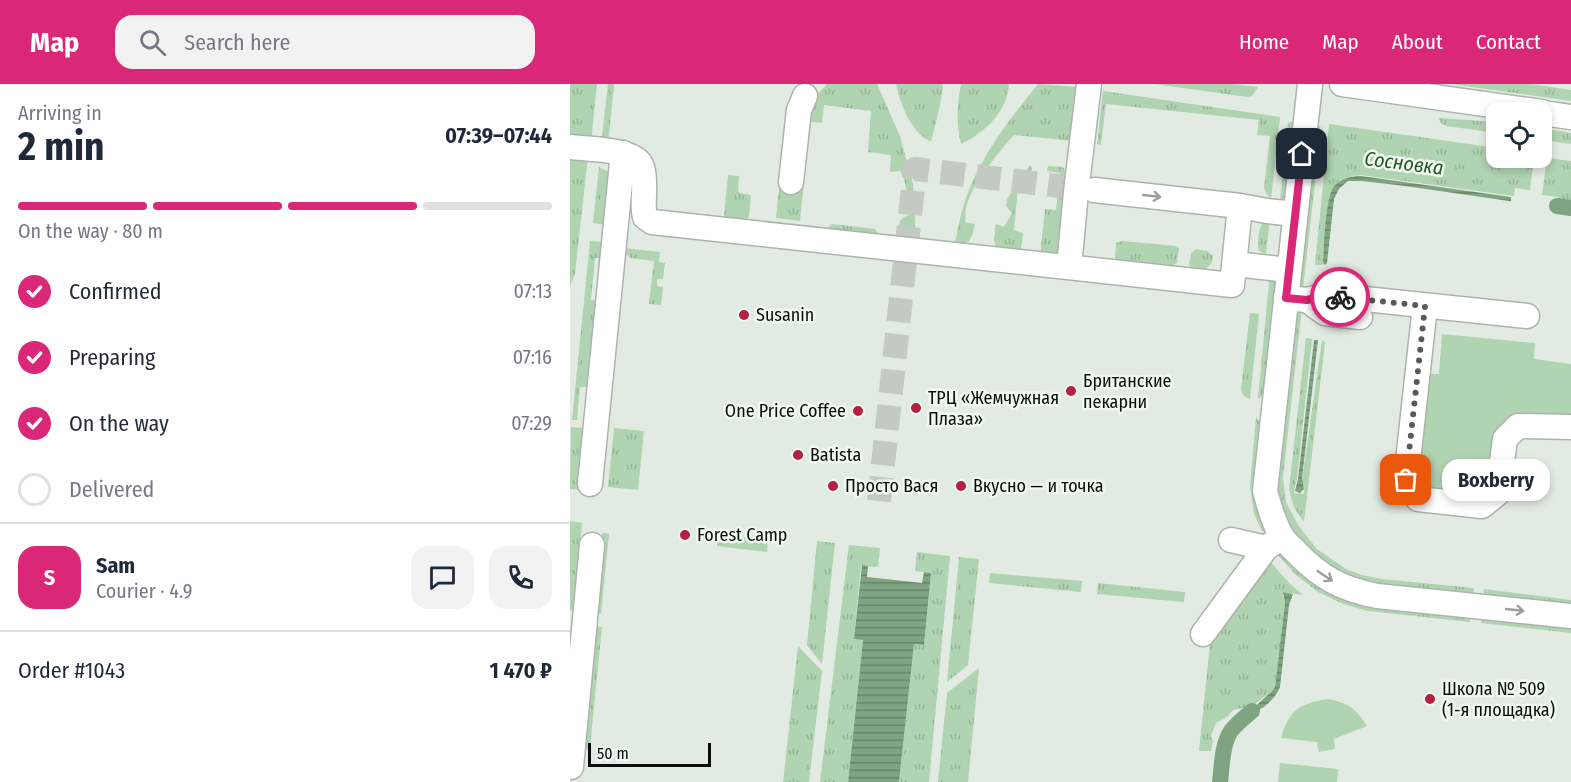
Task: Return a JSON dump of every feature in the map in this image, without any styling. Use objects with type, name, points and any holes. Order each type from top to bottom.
[{"type":"street","points":[[1068,267],[1089,84]]},
{"type":"street","points":[[1203,634],[1274,543],[1265,491],[1296,299],[1289,270],[1310,84]]},
{"type":"street","points":[[1342,84],[1486,104]]},
{"type":"street","points":[[791,182],[799,110],[806,93]]},
{"type":"street","points":[[1552,114],[1571,117]]},
{"type":"street","points":[[570,147],[623,153],[634,157],[641,164],[645,188],[642,208],[645,217],[652,222],[1232,285],[1240,206]]},
{"type":"street","points":[[590,484],[623,153]]},
{"type":"street","points":[[1094,190],[1295,214]]},
{"type":"street","points":[[1235,264],[1289,270]]},
{"type":"street","points":[[1296,299],[1327,295],[1527,316]]},
{"type":"street","points":[[1296,299],[1325,313],[1360,317]]},
{"type":"street","points":[[1425,306],[1406,480],[1418,499],[1482,506],[1498,493],[1505,439],[1518,426],[1571,427]]},
{"type":"street","points":[[1231,540],[1274,543],[1302,558],[1321,575],[1341,587],[1359,593],[1571,616]]},
{"type":"street","points":[[575,767],[592,545]]},
{"type":"green space","points":[[570,84],[597,84],[591,143],[570,141]]},
{"type":"green space","points":[[608,84],[614,84],[608,145],[601,145]]},
{"type":"green space","points":[[827,84],[877,84],[900,136],[913,184],[916,242],[903,238],[900,230],[903,218],[911,214],[904,179],[900,171],[890,172],[891,155],[868,152],[871,111],[824,105],[822,123],[810,122],[800,221],[776,218],[779,188],[799,190],[807,106]]},
{"type":"green space","points":[[896,84],[943,84],[931,142],[917,131],[907,117]]},
{"type":"green space","points":[[961,84],[1009,84],[1004,104],[993,120],[978,134],[961,144],[958,114]]},
{"type":"green space","points":[[1038,84],[1079,87],[1074,141],[1014,135],[986,169],[969,199],[965,222],[975,224],[971,237],[967,243],[954,246],[963,206],[979,169],[1006,125]]},
{"type":"green space","points":[[1155,84],[1235,84],[1258,87],[1252,96],[1247,97]]},
{"type":"green space","points":[[1451,84],[1532,84],[1571,90],[1571,101]]},
{"type":"green space","points":[[1103,91],[1280,117],[1271,200],[1264,188],[1270,136],[1257,135],[1259,120],[1106,104],[1101,145],[1097,144]]},
{"type":"green space","points":[[1438,118],[1486,121],[1486,131],[1446,126]]},
{"type":"green space","points":[[1296,120],[1288,194],[1280,201],[1288,123]]},
{"type":"green space","points":[[1314,122],[1321,130],[1303,289],[1297,286]]},
{"type":"green space","points":[[1329,124],[1486,146],[1486,168],[1533,168],[1530,190],[1515,188],[1514,196],[1361,175],[1347,177],[1338,182],[1332,191],[1326,223],[1323,265],[1315,265]]},
{"type":"green space","points":[[1552,130],[1571,133],[1571,144],[1552,141]]},
{"type":"green space","points":[[570,154],[588,156],[575,274],[570,286]]},
{"type":"green space","points":[[1552,159],[1571,161],[1571,206],[1557,204],[1558,197],[1542,195],[1546,168],[1552,168]]},
{"type":"green space","points":[[1030,165],[1032,169],[1030,188],[1018,187],[1014,230],[1023,233],[1021,249],[1017,253],[996,249],[994,240],[996,224],[1004,227],[1012,213],[1006,206],[1007,199]]},
{"type":"green space","points":[[1048,166],[1063,167],[1066,172],[1058,254],[1048,258],[1040,257],[1045,209],[1056,210],[1060,173],[1047,171]]},
{"type":"green space","points":[[599,167],[612,173],[606,225],[593,223]]},
{"type":"green space","points":[[728,175],[739,176],[738,191],[751,195],[749,217],[743,222],[728,220],[724,216]]},
{"type":"green space","points":[[1270,218],[1266,254],[1259,251],[1259,234],[1263,223]]},
{"type":"green space","points":[[832,224],[875,229],[878,234],[875,237],[828,229]]},
{"type":"green space","points":[[590,241],[604,242],[602,258],[595,258],[591,300],[598,301],[589,387],[580,387],[577,420],[572,420]]},
{"type":"green space","points":[[1122,241],[1176,246],[1179,248],[1177,263],[1172,266],[1117,260],[1115,258],[1116,243]]},
{"type":"green space","points":[[624,248],[660,252],[659,262],[665,263],[663,279],[657,279],[657,286],[663,287],[661,305],[649,304],[654,261],[630,258]]},
{"type":"green space","points":[[1196,249],[1207,251],[1213,256],[1212,263],[1208,267],[1195,271],[1189,265],[1191,253]]},
{"type":"green space","points":[[1270,272],[1279,280],[1267,393],[1258,399]]},
{"type":"green space","points":[[1302,308],[1283,477],[1286,502],[1298,525],[1317,549],[1346,569],[1382,579],[1474,588],[1473,596],[1361,582],[1328,568],[1292,532],[1283,516],[1276,490],[1294,310]]},
{"type":"green space","points":[[1250,313],[1259,314],[1250,399],[1244,396],[1241,389]]},
{"type":"green space","points":[[1442,334],[1535,343],[1534,359],[1571,364],[1571,420],[1522,417],[1490,487],[1482,493],[1473,495],[1423,490],[1415,473],[1427,374],[1439,374]]},
{"type":"green space","points":[[1306,338],[1312,339],[1294,493],[1304,494],[1302,480],[1322,340],[1325,343],[1304,522],[1294,508],[1289,489]]},
{"type":"green space","points":[[1256,417],[1263,426],[1265,528],[1263,533],[1254,514],[1250,486]]},
{"type":"green space","points":[[571,427],[584,428],[585,490],[570,489]]},
{"type":"green space","points":[[614,428],[644,431],[638,490],[608,487]]},
{"type":"green space","points":[[570,521],[582,523],[573,611],[570,610]]},
{"type":"green space","points":[[602,533],[609,534],[601,614],[594,614]]},
{"type":"green space","points":[[719,534],[768,540],[767,552],[717,546]]},
{"type":"green space","points":[[817,541],[835,543],[822,664],[807,645]]},
{"type":"green space","points":[[849,545],[880,548],[878,567],[861,566],[854,639],[863,640],[848,782],[820,782]]},
{"type":"green space","points":[[917,552],[950,556],[929,782],[899,782],[914,644],[924,645],[931,573],[915,571]]},
{"type":"green space","points":[[1282,554],[1300,567],[1471,614],[1470,622],[1368,611],[1343,604],[1318,592],[1296,575],[1278,555]]},
{"type":"green space","points":[[959,557],[979,559],[968,665],[947,682]]},
{"type":"green space","points":[[1269,560],[1303,595],[1284,592],[1285,603],[1275,687],[1252,706],[1233,710],[1227,717],[1216,723],[1211,736],[1213,742],[1211,751],[1199,751],[1211,634]]},
{"type":"green space","points":[[990,573],[1082,581],[1081,592],[989,583]]},
{"type":"green space","points":[[1098,583],[1185,592],[1184,602],[1097,594]]},
{"type":"green space","points":[[1484,589],[1571,600],[1571,603],[1567,606],[1483,597]]},
{"type":"green space","points":[[1481,615],[1571,625],[1571,633],[1481,623]]},
{"type":"green space","points":[[595,626],[602,627],[590,747],[586,750],[582,749]]},
{"type":"green space","points":[[798,646],[822,671],[809,782],[783,782]]},
{"type":"green space","points":[[979,668],[968,782],[938,782],[947,693]]},
{"type":"green space","points":[[1328,699],[1351,707],[1367,726],[1334,739],[1335,749],[1319,752],[1317,742],[1281,738],[1288,721],[1297,710],[1310,703]]},
{"type":"green space","points":[[1280,763],[1338,769],[1337,782],[1278,782]]},
{"type":"shaded area","points":[[1361,176],[1511,197],[1511,201],[1405,186],[1348,181],[1339,189],[1334,199],[1325,265],[1323,263],[1326,222],[1332,191],[1341,181]]},
{"type":"shaded area","points":[[1314,340],[1318,340],[1302,478],[1304,489],[1300,493],[1295,491]]},
{"type":"shaded area","points":[[862,565],[868,566],[867,577],[922,583],[924,572],[931,573],[924,645],[914,644],[899,782],[848,782],[863,640],[854,639]]},
{"type":"shaded area","points":[[1283,592],[1293,594],[1289,605],[1280,687],[1267,704],[1236,724],[1275,687],[1285,603]]},
{"type":"waterway","name":"Сосновка","points":[[1557,206],[1571,208]]},
{"type":"waterway","name":"Сосновка","points":[[1220,782],[1228,736],[1236,725],[1252,711]]},
{"type":"tunnel","points":[[879,501],[915,169],[1094,190]]},
{"type":"way so far","points":[[1340,297],[1425,306],[1406,480]]},
{"type":"place","name":"Susanin","points":[[744,315]]},
{"type":"place","name":"Британские пекарни","points":[[1071,391]]},
{"type":"place","name":"ТРЦ «Жемчужная Плаза»","points":[[916,408]]},
{"type":"place","name":"One Price Coffee","points":[[858,411]]},
{"type":"place","name":"Batista","points":[[798,455]]},
{"type":"place","name":"Boxberry","points":[[1406,480]]},
{"type":"place","name":"Просто Вася","points":[[833,486]]},
{"type":"place","name":"Вкусно — и точка","points":[[961,486]]},
{"type":"place","name":"Forest Camp","points":[[685,535]]},
{"type":"place","name":"Школа № 509 (1-я площадка)","points":[[1430,699]]},
{"type":"route","points":[[1302,154],[1286,298],[1307,300],[1327,295],[1340,297]]}]
